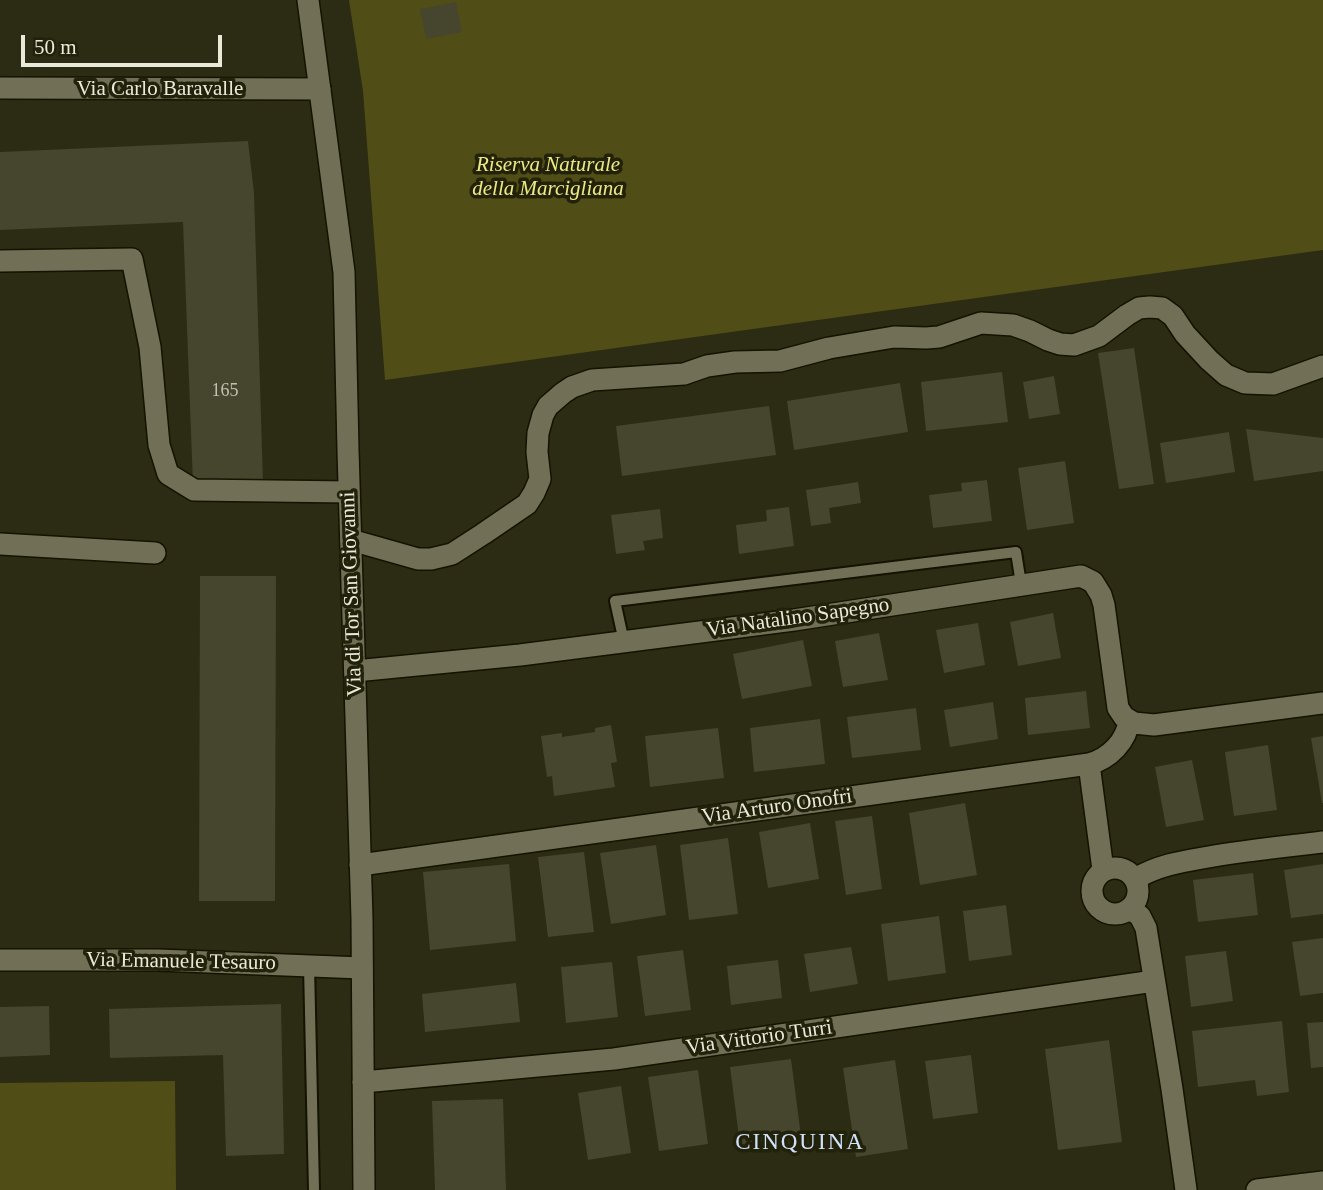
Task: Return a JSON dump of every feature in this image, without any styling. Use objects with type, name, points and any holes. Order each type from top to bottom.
[{"type":"street","name":"Via di Tor San Giovanni","points":[[308,0],[344,272],[360,865],[364,1190]]},
{"type":"street","name":"Via Carlo Baravalle","points":[[0,88],[320,89]]},
{"type":"street","points":[[0,261],[132,259],[150,347],[159,445],[168,474],[194,490],[349,492]]},
{"type":"street","points":[[351,541],[418,559],[431,559],[452,554],[483,534],[527,504],[534,493],[540,479],[538,433],[548,407],[572,387],[592,380],[684,374],[707,366],[735,362],[780,361],[829,348],[894,337],[939,337],[981,323],[1013,325],[1060,344],[1074,345],[1099,336],[1139,308],[1150,307],[1162,308],[1173,316],[1185,334],[1226,375],[1245,383],[1273,384],[1323,366]]},
{"type":"street","points":[[0,544],[155,553]]},
{"type":"street","name":"Via Natalino Sapegno","points":[[355,671],[520,655],[794,620],[1074,576],[1093,582],[1101,595],[1106,615],[1116,703],[1129,720]]},
{"type":"street","points":[[1103,870],[1089,764],[1102,759],[1115,749],[1125,735],[1129,720],[1154,725],[1323,703]]},
{"type":"street","name":"Via Arturo Onofri","points":[[360,865],[1089,764]]},
{"type":"street","points":[[1135,879],[1170,863],[1234,852],[1323,842]]},
{"type":"street","points":[[1118,867],[1131,873],[1135,879],[1138,895],[1130,909],[1123,913],[1108,913],[1096,904],[1091,889],[1097,875],[1103,870],[1118,867]]},
{"type":"street","points":[[1130,909],[1140,916],[1146,928],[1186,1190]]},
{"type":"street","name":"Via Emanuele Tesauro","points":[[0,960],[158,960],[362,968]]},
{"type":"street","name":"Via Vittorio Turri","points":[[363,1082],[614,1059],[1154,981]]},
{"type":"street","points":[[1257,1190],[1323,1182]]},
{"type":"lane","points":[[624,642],[615,601],[1016,552],[1021,584]]},
{"type":"lane","points":[[309,966],[314,1190]]},
{"type":"green space","name":"Riserva Naturale della Marcigliana","points":[[349,0],[1323,0],[1323,250],[385,380],[363,91]]},
{"type":"green space","points":[[175,1081],[176,1190],[0,1190],[0,1083]]},
{"type":"building","points":[[456,2],[462,32],[426,39],[420,9]]},
{"type":"building","points":[[248,141],[254,193],[263,481],[193,485],[183,222],[0,230],[0,152]]},
{"type":"building","points":[[1134,348],[1154,484],[1119,489],[1098,353]]},
{"type":"building","points":[[1002,372],[1008,422],[926,431],[921,382]]},
{"type":"building","points":[[1054,376],[1060,414],[1029,419],[1023,382]]},
{"type":"building","points":[[900,383],[908,432],[794,450],[787,401]]},
{"type":"building","points":[[769,406],[776,455],[622,476],[616,426]]},
{"type":"building","points":[[1246,429],[1323,438],[1323,471],[1254,481]]},
{"type":"building","points":[[1229,432],[1235,472],[1166,483],[1160,443]]},
{"type":"building","points":[[1065,461],[1074,523],[1027,530],[1018,468]]},
{"type":"building","points":[[987,480],[992,521],[933,528],[929,495],[962,491],[961,483]]},
{"type":"building","points":[[858,482],[861,503],[829,508],[831,523],[811,526],[806,490]]},
{"type":"building","points":[[789,507],[794,546],[739,554],[736,525],[767,521],[766,510]]},
{"type":"building","points":[[660,509],[663,538],[643,541],[645,550],[616,554],[611,515]]},
{"type":"building","points":[[200,576],[276,576],[275,901],[199,901]]},
{"type":"building","points":[[1053,613],[1061,658],[1018,666],[1010,622]]},
{"type":"building","points":[[978,623],[985,665],[944,673],[936,630]]},
{"type":"building","points":[[879,633],[888,680],[843,687],[835,641]]},
{"type":"building","points":[[803,640],[812,686],[742,699],[733,654]]},
{"type":"building","points":[[1086,691],[1090,728],[1028,735],[1025,698]]},
{"type":"building","points":[[993,702],[998,739],[950,747],[944,710]]},
{"type":"building","points":[[916,708],[921,750],[852,758],[847,717]]},
{"type":"building","points":[[820,719],[825,764],[754,772],[750,728]]},
{"type":"building","points":[[611,725],[617,762],[611,763],[615,787],[554,796],[552,776],[547,777],[541,736],[562,733],[562,737],[595,732],[595,728]]},
{"type":"building","points":[[718,728],[724,778],[650,787],[645,736]]},
{"type":"building","points":[[1323,736],[1323,803],[1322,803],[1311,738]]},
{"type":"building","points":[[1268,745],[1277,810],[1234,816],[1225,752]]},
{"type":"building","points":[[1192,760],[1204,820],[1166,827],[1155,767]]},
{"type":"building","points":[[965,803],[977,875],[920,885],[909,813]]},
{"type":"building","points":[[872,816],[882,889],[846,895],[835,821]]},
{"type":"building","points":[[810,823],[819,879],[768,888],[759,832]]},
{"type":"building","points":[[728,838],[738,914],[689,920],[680,845]]},
{"type":"building","points":[[656,845],[666,915],[611,924],[600,853]]},
{"type":"building","points":[[584,852],[594,932],[548,937],[538,857]]},
{"type":"building","points":[[509,864],[516,941],[430,950],[423,872]]},
{"type":"building","points":[[1323,864],[1323,914],[1291,918],[1284,870]]},
{"type":"building","points":[[1253,873],[1258,915],[1198,922],[1193,880]]},
{"type":"building","points":[[1006,905],[1012,955],[969,961],[963,911]]},
{"type":"building","points":[[939,916],[946,973],[888,981],[881,924]]},
{"type":"building","points":[[1323,938],[1323,993],[1300,996],[1292,942]]},
{"type":"building","points":[[851,947],[858,984],[810,992],[804,954]]},
{"type":"building","points":[[683,950],[691,1010],[645,1016],[637,956]]},
{"type":"building","points":[[1226,951],[1233,1001],[1191,1007],[1185,956]]},
{"type":"building","points":[[778,960],[782,998],[731,1005],[727,966]]},
{"type":"building","points":[[612,962],[618,1017],[566,1023],[561,967]]},
{"type":"building","points":[[516,983],[520,1022],[425,1032],[422,994]]},
{"type":"building","points":[[281,1004],[284,1154],[226,1156],[223,1055],[110,1058],[109,1009]]},
{"type":"building","points":[[49,1006],[50,1055],[0,1057],[0,1007]]},
{"type":"building","points":[[1282,1021],[1289,1092],[1257,1096],[1255,1080],[1198,1087],[1192,1031]]},
{"type":"building","points":[[1323,1022],[1323,1067],[1311,1068],[1307,1023]]},
{"type":"building","points":[[1109,1040],[1122,1142],[1058,1150],[1045,1049]]},
{"type":"building","points":[[971,1055],[978,1113],[933,1119],[925,1061]]},
{"type":"building","points":[[791,1059],[801,1136],[740,1145],[730,1067]]},
{"type":"building","points":[[895,1060],[908,1149],[856,1157],[843,1068]]},
{"type":"building","points":[[698,1070],[708,1144],[659,1151],[648,1077]]},
{"type":"building","points":[[621,1086],[631,1153],[588,1160],[578,1093]]},
{"type":"building","points":[[503,1099],[506,1190],[435,1190],[432,1101]]},
{"type":"district","name":"CINQUINA","points":[[800,1143]]}]
